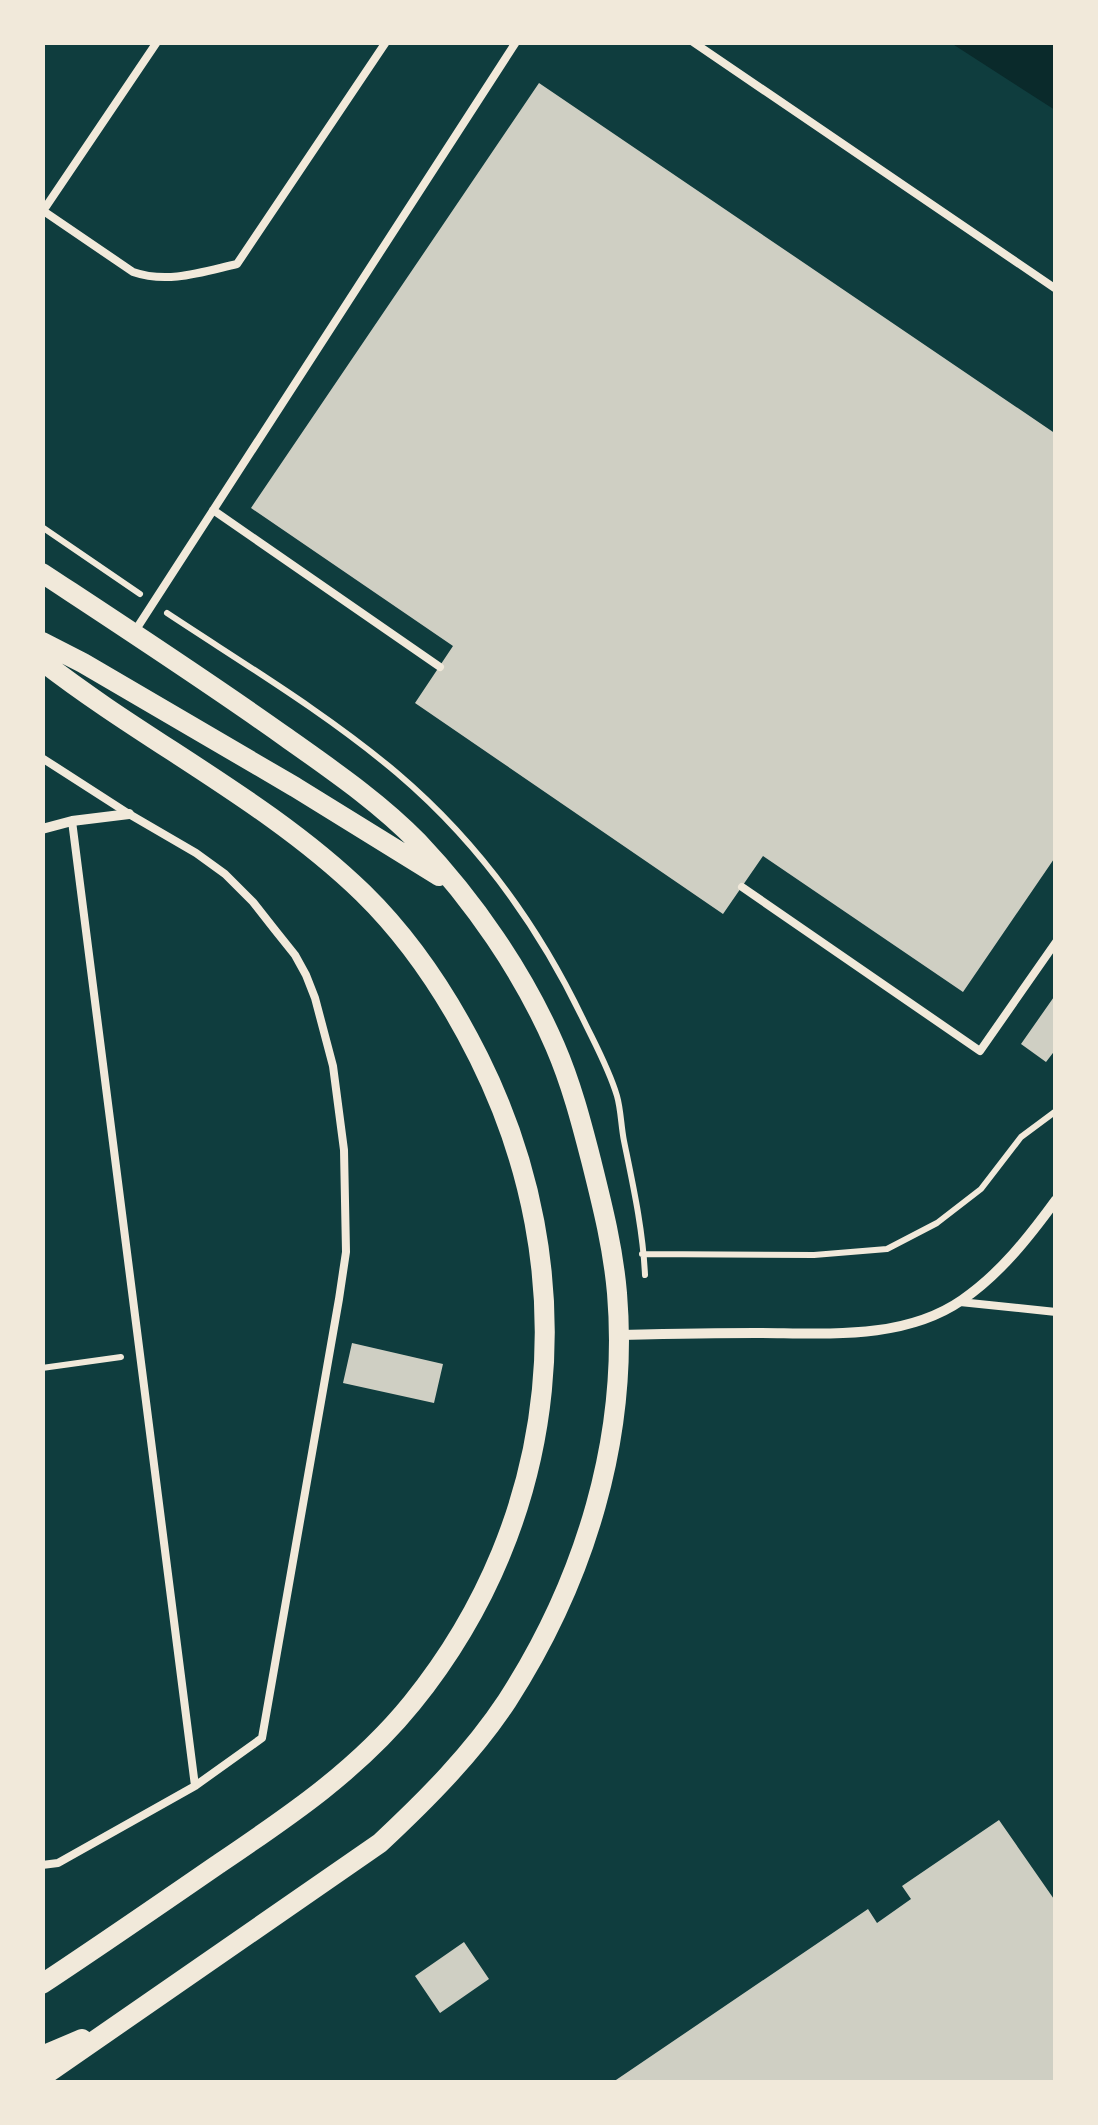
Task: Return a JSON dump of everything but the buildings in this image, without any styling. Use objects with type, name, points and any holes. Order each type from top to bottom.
[{"type":"main road","points":[[42,572],[372,800],[417,841],[458,888],[518,976],[554,1044],[574,1098],[612,1250],[618,1335],[616,1410],[589,1530],[567,1590],[539,1647],[505,1703],[469,1751],[430,1796],[380,1843],[42,2077]]},
{"type":"main road","points":[[42,642],[310,796],[458,888]]},
{"type":"main road","points":[[42,661],[80,691],[279,823],[323,858],[364,894],[433,978],[487,1074],[520,1161],[538,1233],[546,1344],[542,1401],[532,1457],[504,1542],[474,1609],[412,1703],[374,1744],[317,1795],[42,1984]]},
{"type":"main road","points":[[42,2056],[127,2020]]},
{"type":"street","points":[[42,829],[128,814]]},
{"type":"street","points":[[618,1335],[846,1333],[890,1329],[960,1302],[1018,1250],[1056,1200]]},
{"type":"lane","points":[[156,42],[43,210],[133,272],[169,279],[237,264],[386,42]]},
{"type":"lane","points":[[133,634],[516,42]]},
{"type":"lane","points":[[693,42],[1056,289]]},
{"type":"lane","points":[[212,510],[440,667]]},
{"type":"lane","points":[[42,758],[225,874],[295,955],[315,998],[336,1077],[344,1150],[346,1252],[262,1738],[194,1786],[58,1863],[42,1865]]},
{"type":"lane","points":[[72,822],[194,1786]]},
{"type":"lane","points":[[742,886],[980,1052],[1056,942]]},
{"type":"lane","points":[[960,1302],[1056,1312]]},
{"type":"path","points":[[42,526],[206,638]]},
{"type":"path","points":[[612,1250],[644,1254],[814,1255],[887,1250],[938,1223],[981,1189],[1022,1137],[1056,1111]]},
{"type":"path","points":[[42,1368],[140,1355]]},
{"type":"water","points":[[951,43],[1055,43],[1055,110]]}]
